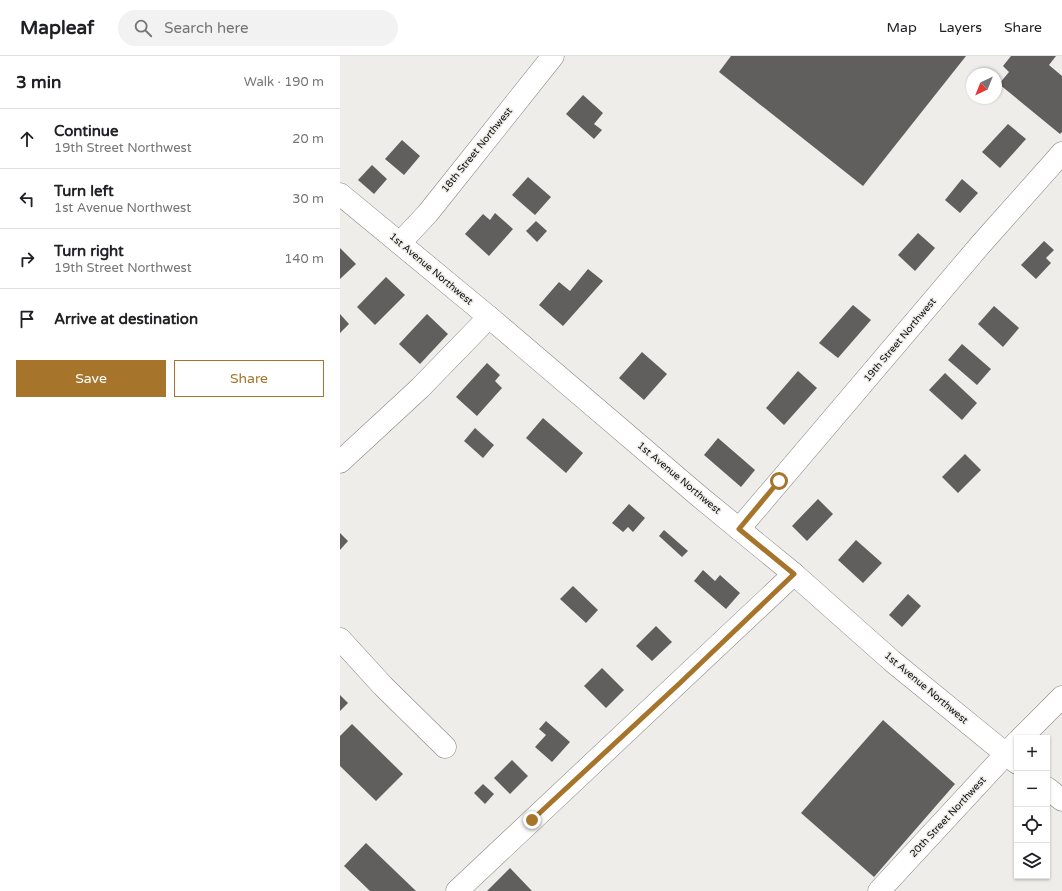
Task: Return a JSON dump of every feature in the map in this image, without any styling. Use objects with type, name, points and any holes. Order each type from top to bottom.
[{"type":"street","name":"18th Street Northwest","points":[[400,243],[428,213],[553,56]]},
{"type":"street","name":"19th Street Northwest","points":[[739,529],[981,244],[1062,153]]},
{"type":"street","name":"1st Avenue Northwest","points":[[343,202],[400,243],[489,317],[794,574],[892,661],[1013,753]]},
{"type":"street","points":[[340,462],[420,388],[489,317]]},
{"type":"street","points":[[457,891],[794,574]]},
{"type":"street","points":[[340,640],[383,686],[445,747]]},
{"type":"street","points":[[1024,735],[1062,697]]},
{"type":"street","name":"20th Street Northwest","points":[[879,891],[1013,753]]},
{"type":"street","points":[[1050,790],[1062,800]]},
{"type":"building","points":[[731,56],[966,56],[863,186],[719,72]]},
{"type":"building","points":[[1011,56],[1056,56],[1049,65],[1062,76],[1062,132],[1060,134],[1002,86],[1002,80],[1009,72],[1003,66]]},
{"type":"building","points":[[583,95],[603,113],[594,124],[602,130],[594,139],[566,114]]},
{"type":"building","points":[[1008,124],[1026,139],[1000,168],[982,152]]},
{"type":"building","points":[[402,140],[420,156],[404,175],[385,159]]},
{"type":"building","points":[[372,165],[387,179],[374,194],[358,180]]},
{"type":"building","points":[[528,177],[551,197],[535,215],[512,195]]},
{"type":"building","points":[[962,179],[978,193],[960,213],[945,200]]},
{"type":"building","points":[[495,213],[513,229],[489,256],[465,234],[483,214],[490,220]]},
{"type":"building","points":[[536,221],[547,231],[537,242],[526,231]]},
{"type":"building","points":[[918,233],[935,248],[915,271],[898,255]]},
{"type":"building","points":[[1044,241],[1054,250],[1046,258],[1051,263],[1036,279],[1021,265]]},
{"type":"building","points":[[340,248],[356,264],[340,279]]},
{"type":"building","points":[[588,269],[603,281],[563,326],[539,305],[559,282],[570,291]]},
{"type":"building","points":[[386,277],[405,295],[375,325],[357,307]]},
{"type":"building","points":[[853,305],[871,320],[838,358],[819,343]]},
{"type":"building","points":[[994,306],[1019,328],[1003,347],[978,324]]},
{"type":"building","points":[[340,314],[349,324],[340,333]]},
{"type":"building","points":[[427,314],[448,334],[420,364],[399,344]]},
{"type":"building","points":[[962,344],[991,369],[977,385],[948,360]]},
{"type":"building","points":[[642,352],[667,374],[644,400],[619,378]]},
{"type":"building","points":[[487,363],[500,375],[495,381],[502,388],[477,416],[456,397]]},
{"type":"building","points":[[798,371],[817,388],[784,425],[766,408]]},
{"type":"building","points":[[945,373],[977,403],[962,420],[929,390]]},
{"type":"building","points":[[543,418],[583,453],[566,473],[526,438]]},
{"type":"building","points":[[475,428],[494,445],[483,458],[464,441]]},
{"type":"building","points":[[718,438],[755,470],[741,487],[704,455]]},
{"type":"building","points":[[965,454],[981,470],[958,493],[942,477]]},
{"type":"building","points":[[818,499],[833,514],[807,541],[792,526]]},
{"type":"building","points":[[629,504],[645,518],[633,532],[628,527],[623,532],[612,523]]},
{"type":"building","points":[[664,530],[688,551],[682,557],[659,536]]},
{"type":"building","points":[[340,533],[348,541],[340,550]]},
{"type":"building","points":[[856,540],[882,563],[863,583],[838,560]]},
{"type":"building","points":[[703,570],[715,581],[720,575],[740,593],[726,609],[694,581]]},
{"type":"building","points":[[573,586],[598,610],[586,623],[560,599]]},
{"type":"building","points":[[908,594],[921,606],[902,627],[889,615]]},
{"type":"building","points":[[656,626],[672,642],[652,661],[636,646]]},
{"type":"building","points":[[602,668],[624,690],[606,708],[584,686]]},
{"type":"building","points":[[340,695],[348,703],[340,711]]},
{"type":"building","points":[[883,720],[955,784],[874,877],[801,813]]},
{"type":"building","points":[[546,721],[570,742],[552,762],[535,747],[546,735],[539,729]]},
{"type":"building","points":[[352,724],[403,774],[376,801],[340,766],[340,736]]},
{"type":"building","points":[[512,760],[528,776],[510,794],[494,778]]},
{"type":"building","points":[[483,784],[494,794],[485,804],[474,793]]},
{"type":"building","points":[[366,843],[416,891],[370,891],[344,866]]},
{"type":"building","points":[[510,868],[532,891],[487,891]]},
{"type":"route","points":[[532,820],[680,683],[794,574],[739,529],[779,481]]}]
